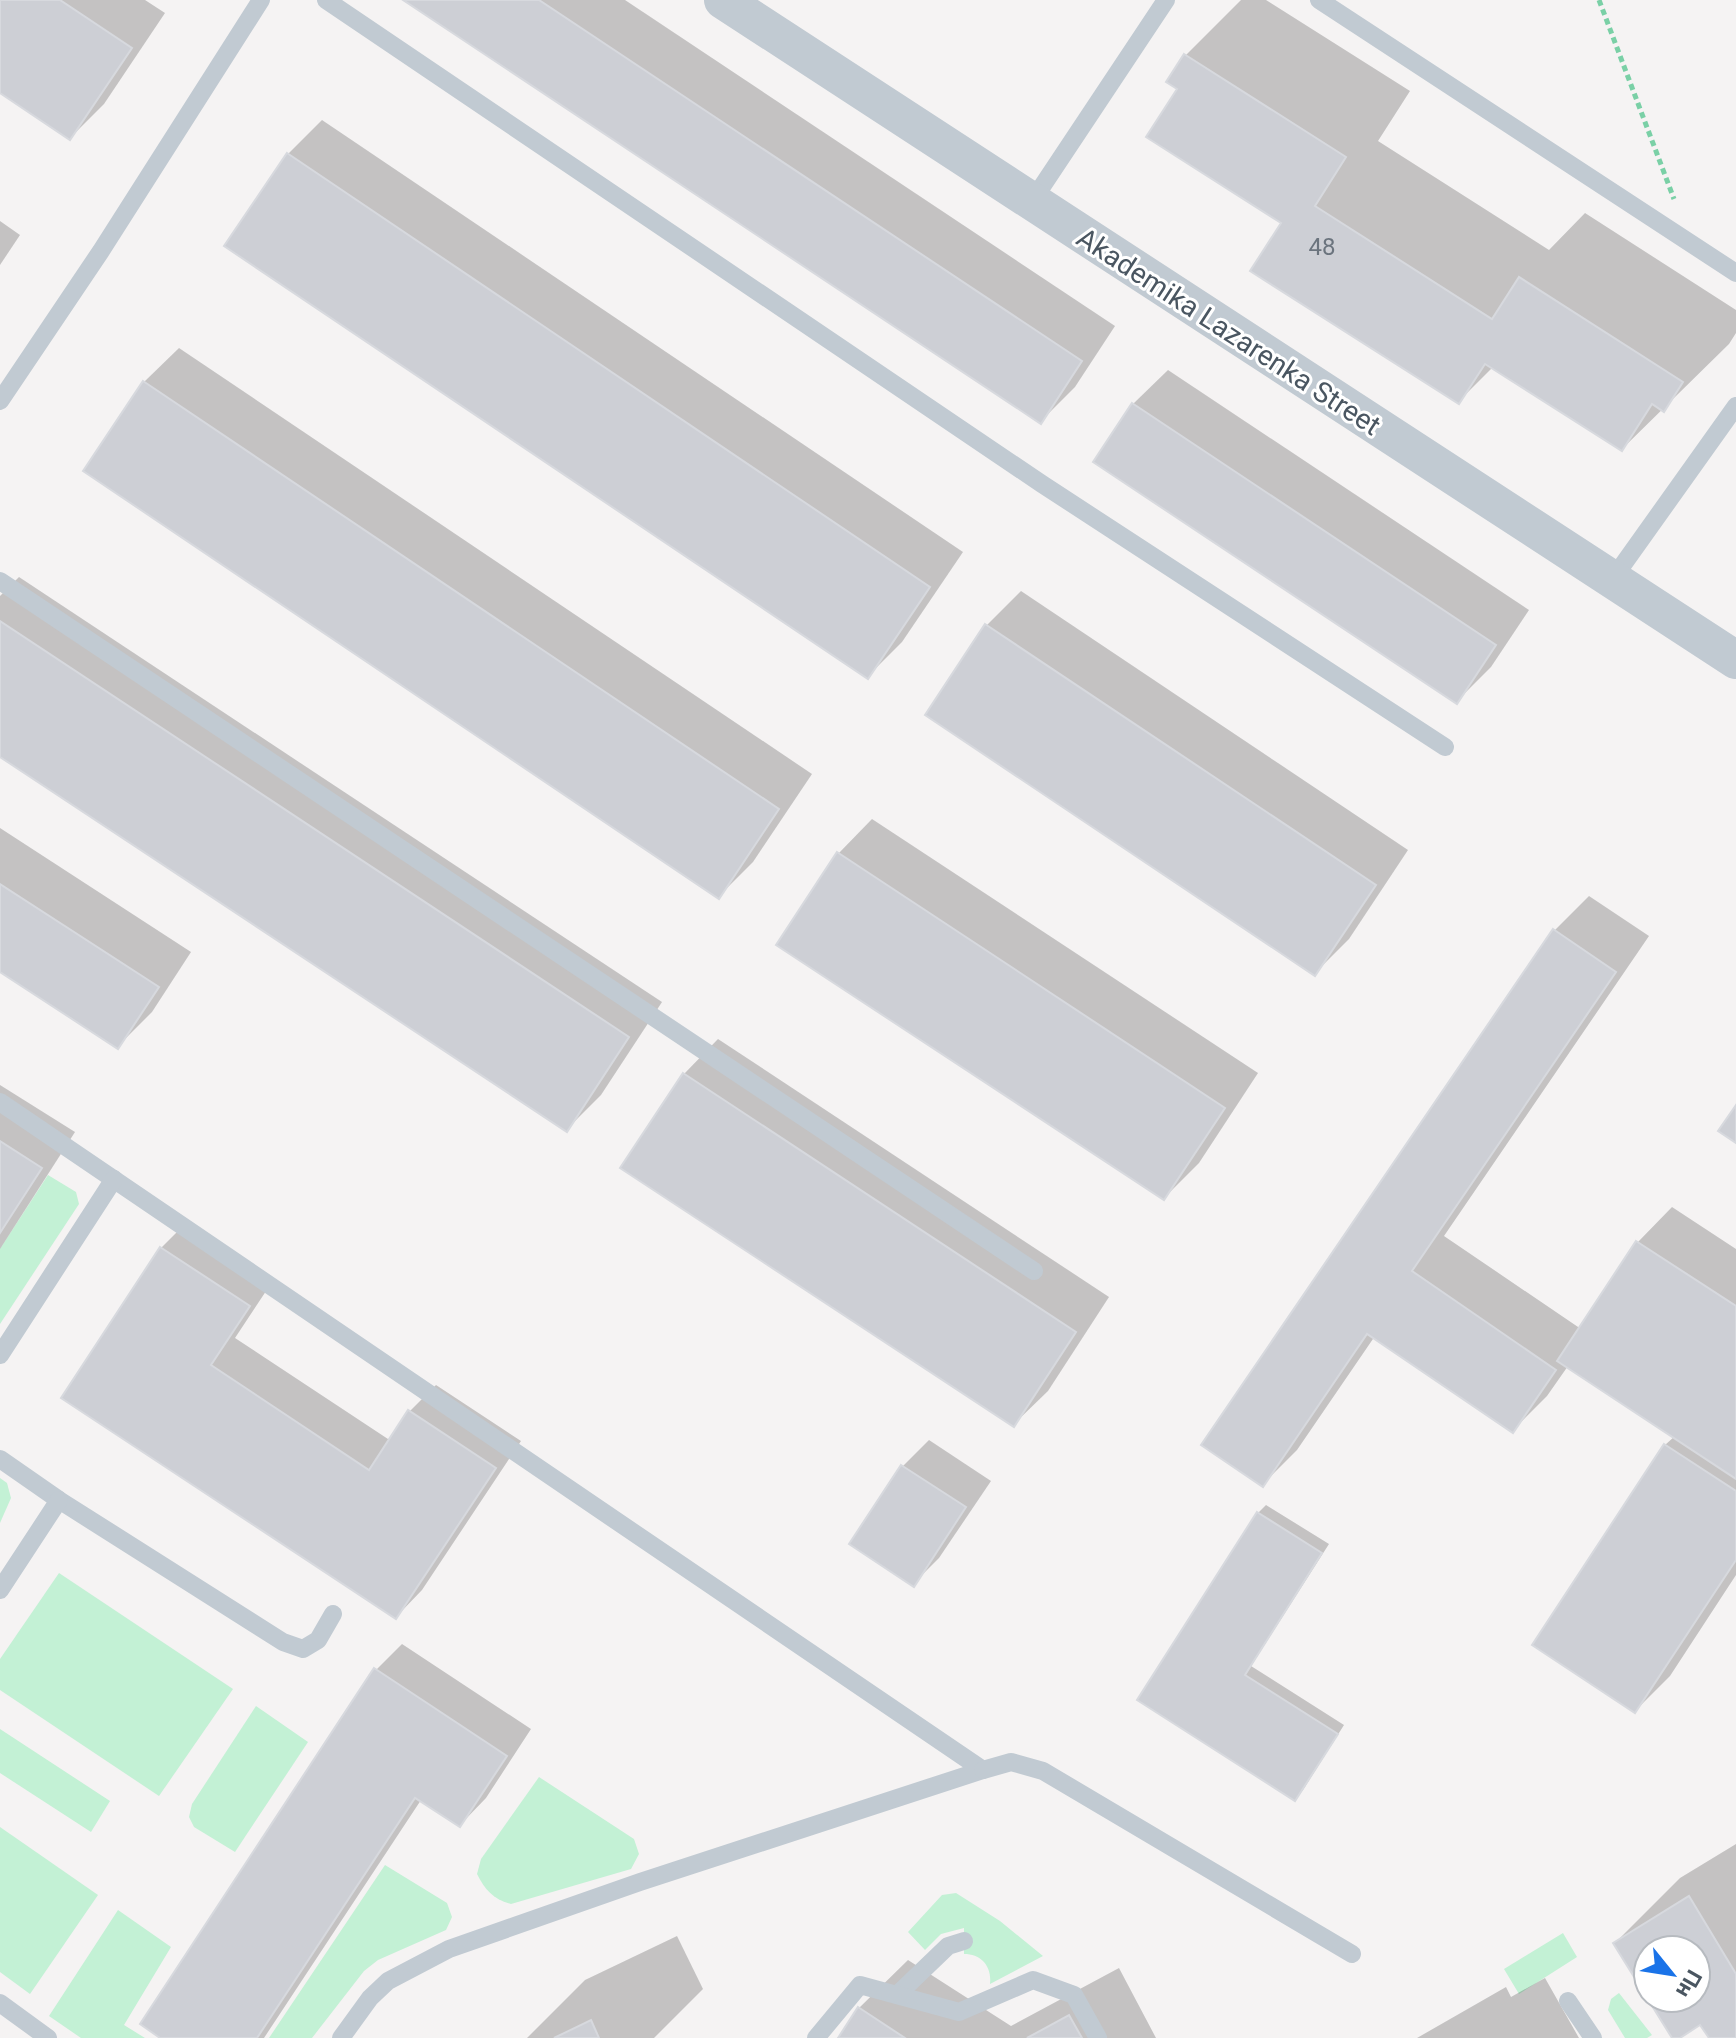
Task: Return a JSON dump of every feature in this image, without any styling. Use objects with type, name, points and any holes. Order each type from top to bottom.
[{"type":"street","name":"Akademika Lazarenka Street","points":[[723,0],[1736,660]]},
{"type":"lane","points":[[0,401],[101,251],[261,0]]},
{"type":"lane","points":[[326,0],[1042,484],[1445,747]]},
{"type":"lane","points":[[1031,203],[1166,0]]},
{"type":"lane","points":[[1319,0],[1736,273]]},
{"type":"lane","points":[[1612,580],[1736,406]]},
{"type":"lane","points":[[0,581],[1034,1271]]},
{"type":"lane","points":[[0,1102],[983,1770]]},
{"type":"lane","points":[[0,1355],[114,1179]]},
{"type":"lane","points":[[0,1459],[283,1642],[303,1649],[318,1640],[333,1614]]},
{"type":"lane","points":[[0,1590],[59,1500]]},
{"type":"lane","points":[[341,2038],[370,1998],[388,1981],[449,1949],[640,1882],[1011,1762],[1043,1771],[1352,1954]]},
{"type":"lane","points":[[897,1995],[948,1946],[964,1941]]},
{"type":"lane","points":[[816,2038],[860,1985],[959,2012],[1033,1980],[1074,1995],[1098,2038]]},
{"type":"lane","points":[[1568,2001],[1593,2038]]},
{"type":"lane","points":[[0,2003],[48,2038]]},
{"type":"path","points":[[1599,0],[1690,241]]},
{"type":"green space","points":[[48,1175],[76,1192],[79,1204],[0,1324],[0,1249]]},
{"type":"green space","points":[[0,1478],[7,1483],[11,1498],[0,1523]]},
{"type":"green space","points":[[59,1573],[233,1689],[159,1796],[0,1690],[0,1659]]},
{"type":"green space","points":[[256,1706],[308,1742],[235,1852],[194,1827],[189,1817],[192,1804]]},
{"type":"green space","points":[[0,1729],[110,1801],[91,1832],[0,1773]]},
{"type":"green space","points":[[539,1777],[634,1839],[639,1854],[631,1869],[511,1904],[490,1893],[477,1874],[481,1859]]},
{"type":"green space","points":[[0,1827],[98,1895],[30,1994],[0,1972]]},
{"type":"green space","points":[[385,1865],[447,1903],[452,1917],[446,1930],[378,1960],[364,1971],[312,2038],[269,2038]]},
{"type":"green space","points":[[956,1893],[1000,1921],[1043,1956],[990,1984],[984,1962],[976,1956],[964,1954],[964,1928],[941,1934],[925,1950],[908,1932],[942,1895]]},
{"type":"green space","points":[[118,1910],[171,1947],[124,2025],[145,2038],[81,2038],[49,2016]]},
{"type":"green space","points":[[1563,1933],[1577,1957],[1519,1994],[1504,1969]]},
{"type":"green space","points":[[1619,1993],[1632,2014],[1636,2014],[1652,2035],[1647,2038],[1625,2038],[1608,2010],[1611,1999]]},
{"type":"building","points":[[0,0],[60,0],[132,48],[70,140],[0,93]]},
{"type":"building","points":[[403,0],[539,0],[1082,361],[1041,424]]},
{"type":"building","points":[[1184,54],[1346,157],[1315,206],[1492,319],[1519,277],[1683,382],[1664,412],[1652,404],[1622,451],[1485,364],[1459,404],[1250,271],[1281,223],[1146,137],[1177,89],[1166,82]]},
{"type":"building","points":[[287,153],[930,587],[868,679],[224,246]]},
{"type":"building","points":[[143,381],[779,809],[719,899],[83,471]]},
{"type":"building","points":[[1132,403],[1496,645],[1457,704],[1093,462]]},
{"type":"building","points":[[0,621],[629,1037],[567,1132],[0,757]]},
{"type":"building","points":[[985,624],[1376,885],[1315,976],[925,715]]},
{"type":"building","points":[[837,852],[1225,1108],[1164,1200],[776,945]]},
{"type":"building","points":[[0,884],[159,987],[118,1049],[0,972]]},
{"type":"building","points":[[1553,929],[1616,972],[1412,1271],[1556,1370],[1513,1433],[1367,1334],[1263,1487],[1201,1445]]},
{"type":"building","points":[[683,1073],[1076,1332],[1014,1427],[620,1168]]},
{"type":"building","points":[[1736,1105],[1736,1143],[1718,1131]]},
{"type":"building","points":[[0,1141],[42,1168],[0,1233]]},
{"type":"building","points":[[1636,1241],[1736,1306],[1736,1479],[1557,1361]]},
{"type":"building","points":[[160,1247],[250,1306],[211,1365],[369,1470],[408,1410],[496,1468],[396,1619],[61,1398]]},
{"type":"building","points":[[1664,1444],[1736,1491],[1736,1560],[1635,1713],[1532,1645]]},
{"type":"building","points":[[901,1465],[966,1507],[914,1587],[849,1544]]},
{"type":"building","points":[[1257,1512],[1322,1553],[1245,1675],[1338,1734],[1295,1801],[1137,1700]]},
{"type":"building","points":[[374,1668],[507,1756],[460,1827],[415,1798],[257,2038],[160,2038],[140,2024]]},
{"type":"building","points":[[1689,1896],[1712,1934],[1632,1934],[1632,1974],[1613,1943]]},
{"type":"building","points":[[1712,1934],[1736,1974],[1736,2038],[1709,2038],[1700,2025],[1680,2038],[1672,2038],[1657,2014],[1712,2014]]},
{"type":"building","points":[[858,2007],[905,2038],[838,2038]]},
{"type":"building","points":[[1069,2015],[1082,2038],[1027,2038]]},
{"type":"building","points":[[591,2020],[599,2038],[554,2038]]}]
